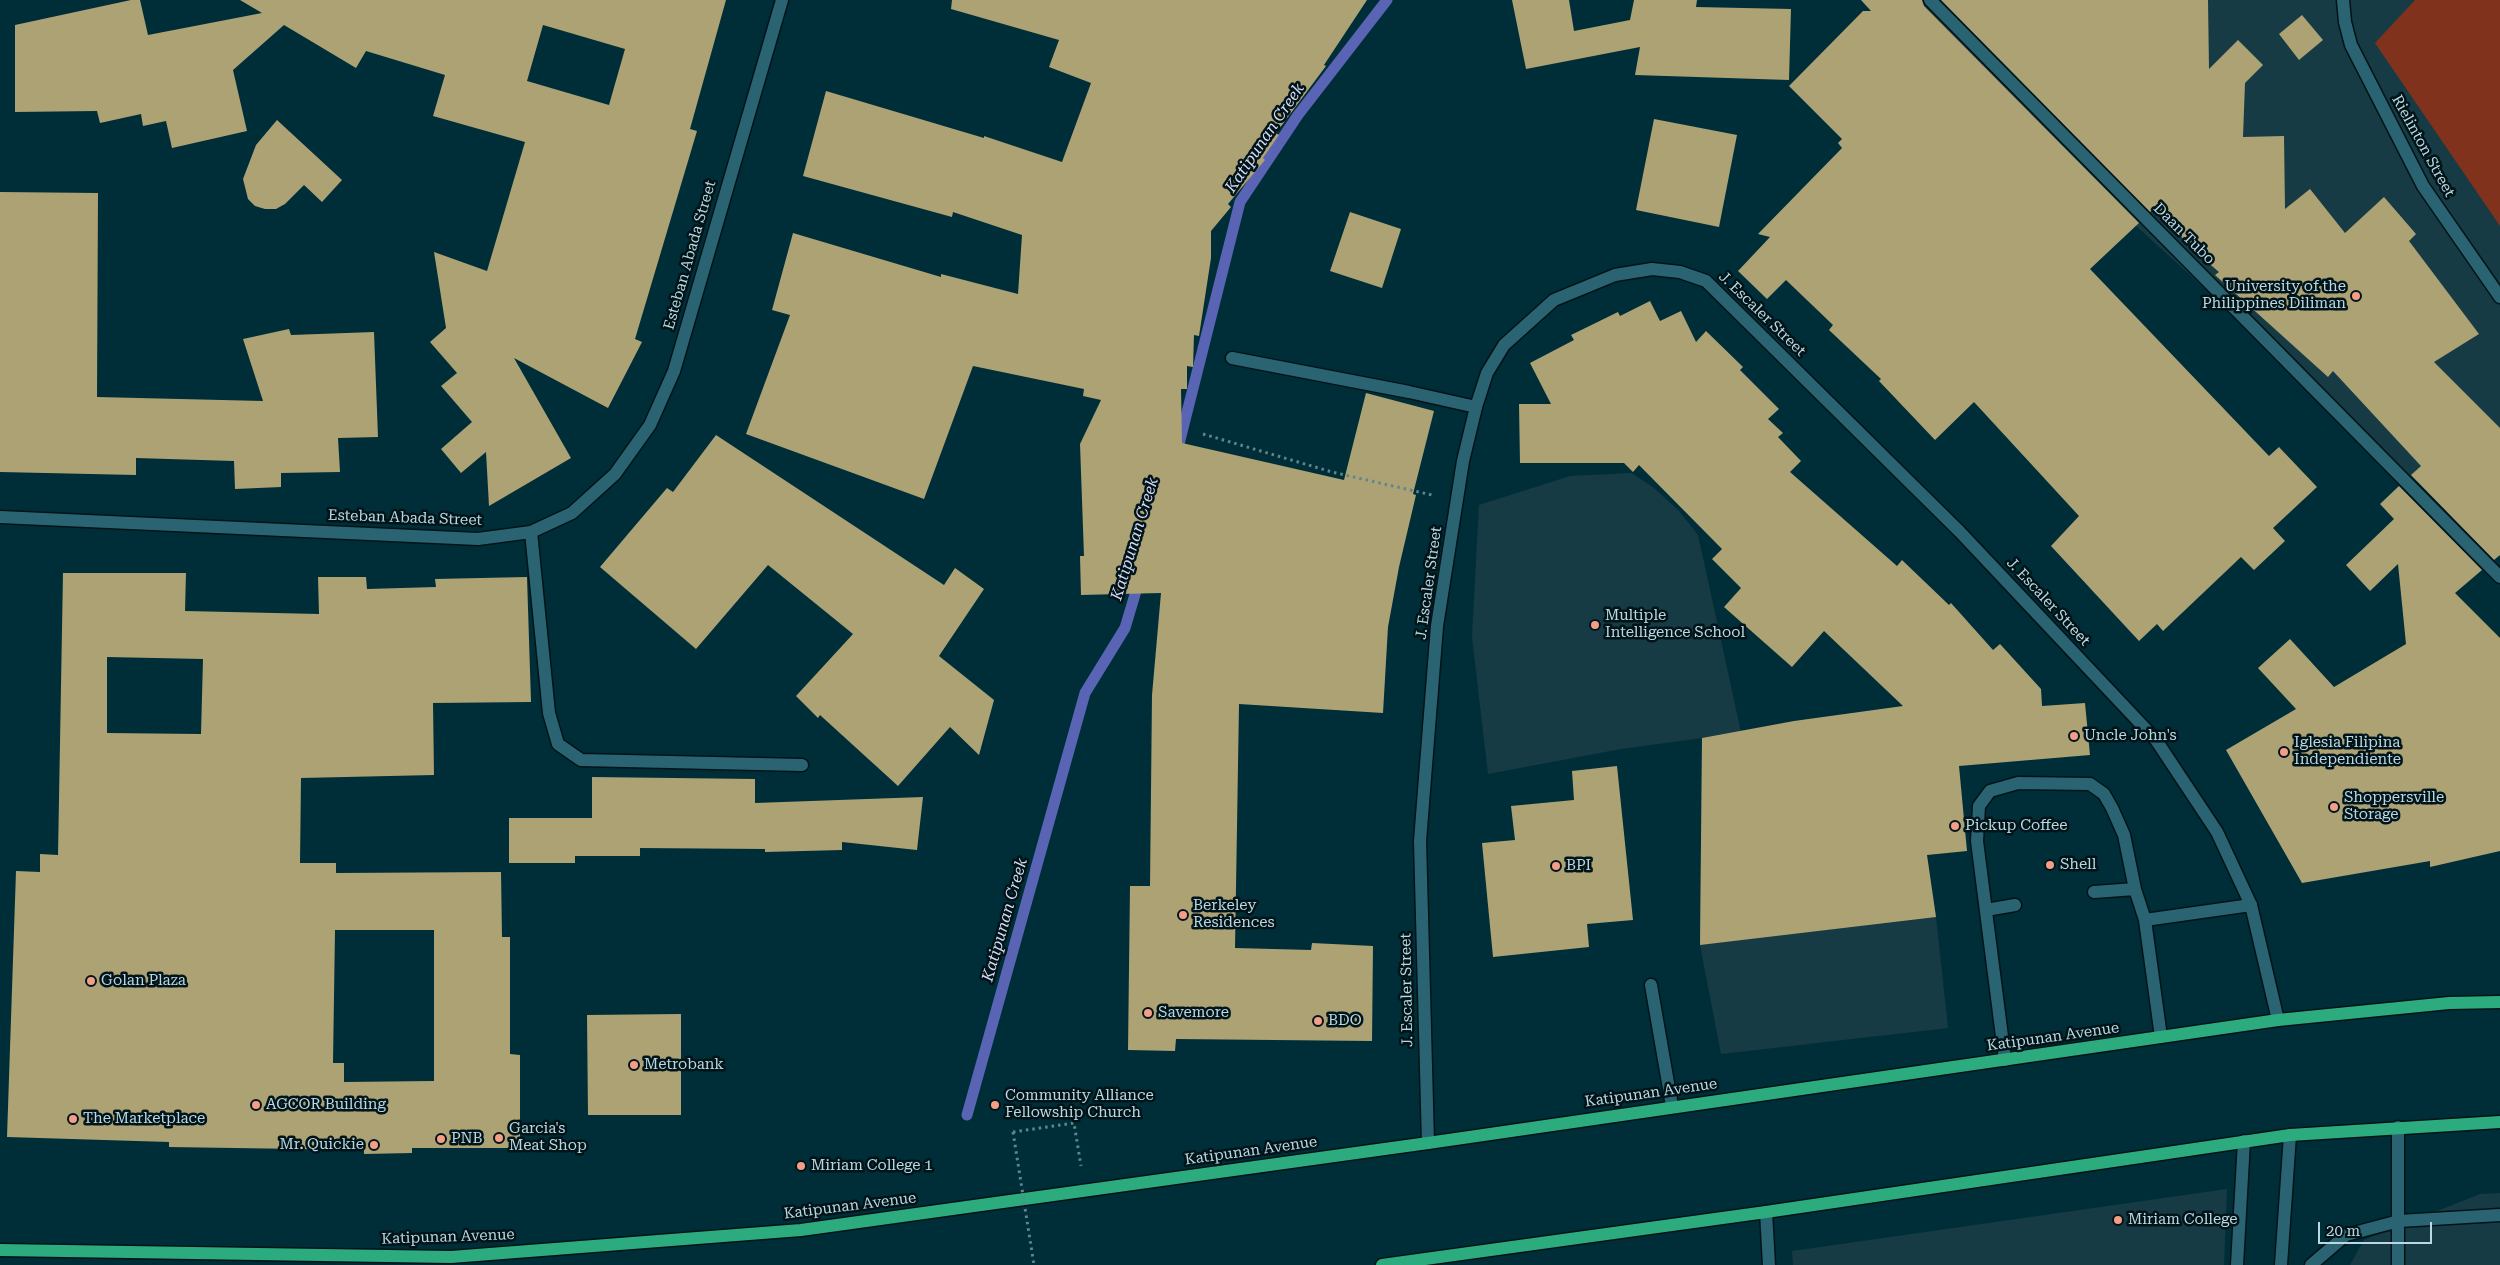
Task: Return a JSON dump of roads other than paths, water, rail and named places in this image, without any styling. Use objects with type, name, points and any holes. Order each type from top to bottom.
[{"type":"main road","name":"Katipunan Avenue","points":[[0,1250],[451,1257],[801,1230],[1428,1143],[1672,1106],[2278,1020],[2449,1003],[2500,1002]]},
{"type":"main road","points":[[1382,1265],[1766,1212],[2290,1135],[2500,1122]]},
{"type":"street","name":"Esteban Abada Street","points":[[0,517],[478,539],[531,532],[572,513],[614,474],[650,425],[674,371],[782,0]]},
{"type":"street","name":"Daan Tubo","points":[[1930,0],[2500,577]]},
{"type":"street","name":"Rielinton Street","points":[[2343,0],[2345,22],[2351,45],[2419,177],[2500,297]]},
{"type":"street","name":"J. Escaler Street","points":[[1428,1143],[1420,841],[1437,626],[1464,461],[1476,407],[1487,373],[1504,345],[1554,300],[1615,275],[1652,269],[1680,272],[1706,281],[1960,532],[2156,740],[2217,832],[2251,905],[2278,1020]]},
{"type":"street","points":[[1232,358],[1409,392],[1476,407]]},
{"type":"street","points":[[531,532],[549,713],[558,744],[581,760],[802,765]]},
{"type":"street","points":[[2005,1060],[1977,841],[1979,806],[1990,791],[2018,783],[2090,784],[2104,794],[2124,835],[2135,889],[2145,920],[2161,1037]]},
{"type":"street","points":[[2094,892],[2135,889]]},
{"type":"street","points":[[2145,920],[2251,905]]},
{"type":"street","points":[[1986,910],[2015,906]]},
{"type":"street","points":[[1651,985],[1672,1106]]},
{"type":"street","points":[[2398,1127],[2398,1265]]},
{"type":"street","points":[[2281,1265],[2290,1135]]},
{"type":"street","points":[[2237,1265],[2244,1141]]},
{"type":"street","points":[[1766,1212],[1769,1265]]},
{"type":"street","points":[[2311,1265],[2346,1235],[2399,1221],[2500,1215]]},
{"type":"waterway","name":"Katipunan Creek","points":[[1178,448],[1240,202],[1298,115],[1387,0]]},
{"type":"waterway","name":"Katipunan Creek","points":[[967,1115],[1085,693],[1125,628],[1139,581]]},
{"type":"place","name":"University of the Philippines Diliman","points":[[2356,296]]},
{"type":"place","name":"Multiple Intelligence School","points":[[1595,625]]},
{"type":"place","name":"Uncle John's","points":[[2074,736]]},
{"type":"place","name":"Iglesia Filipina Independiente","points":[[2284,752]]},
{"type":"place","name":"Shoppersville Storage","points":[[2334,807]]},
{"type":"place","name":"Pickup Coffee","points":[[1955,826]]},
{"type":"place","name":"Shell","points":[[2050,865]]},
{"type":"place","name":"BPI","points":[[1556,866]]},
{"type":"place","name":"Berkeley Residences","points":[[1183,915]]},
{"type":"place","name":"Golan Plaza","points":[[91,981]]},
{"type":"place","name":"Savemore","points":[[1148,1013]]},
{"type":"place","name":"BDO","points":[[1318,1021]]},
{"type":"place","name":"Metrobank","points":[[634,1065]]},
{"type":"place","name":"AGCOR Building","points":[[256,1105]]},
{"type":"place","name":"Community Alliance Fellowship Church","points":[[995,1105]]},
{"type":"place","name":"The Marketplace","points":[[73,1119]]},
{"type":"place","name":"Garcia's Meat Shop","points":[[499,1138]]},
{"type":"place","name":"PNB","points":[[441,1139]]},
{"type":"place","name":"Mr. Quickie","points":[[374,1145]]},
{"type":"place","name":"Miriam College 1","points":[[801,1166]]},
{"type":"place","name":"Miriam College","points":[[2118,1220]]}]
